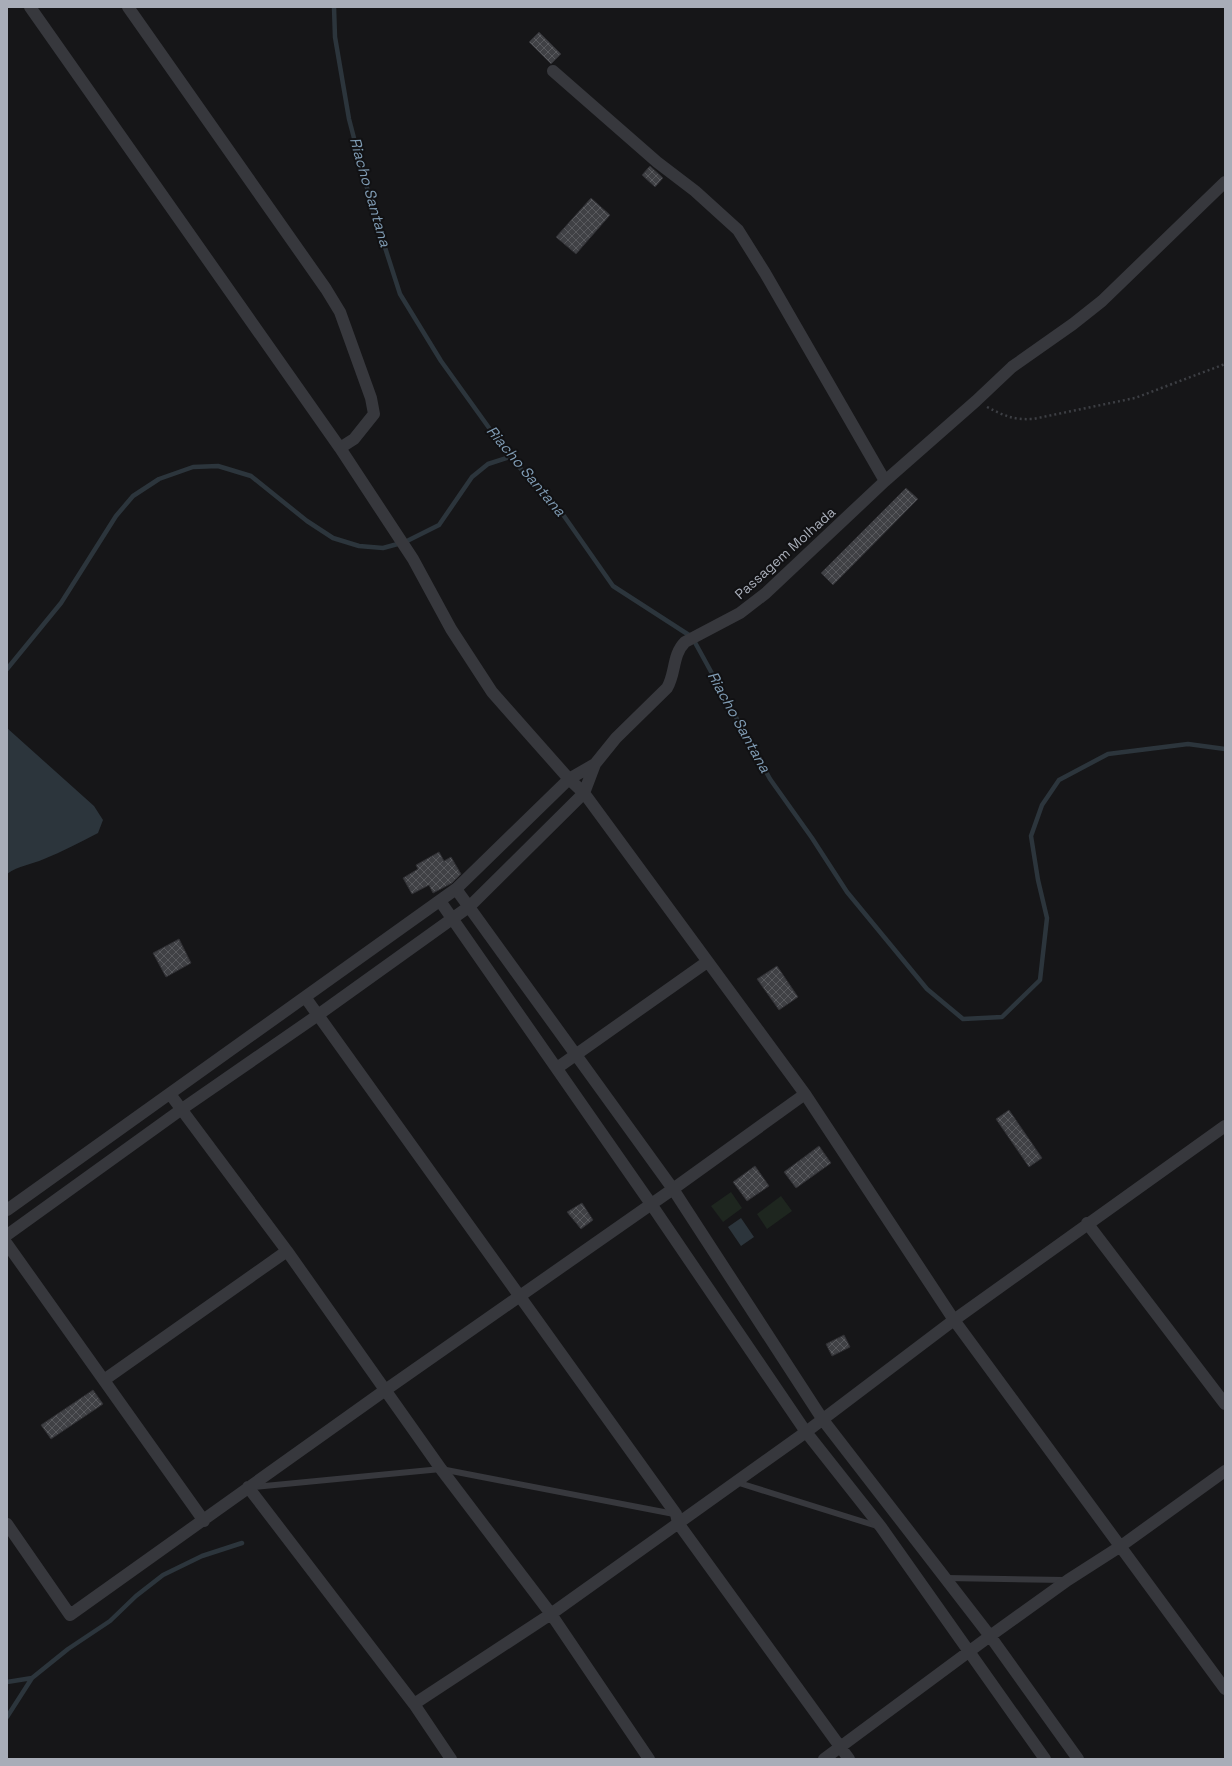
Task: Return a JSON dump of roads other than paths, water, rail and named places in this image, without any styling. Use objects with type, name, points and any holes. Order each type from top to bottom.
[{"type":"street","points":[[30,7],[340,448],[413,559],[451,629],[492,692],[569,779],[584,793],[805,1094],[954,1320],[1225,1689]]},
{"type":"street","points":[[128,7],[326,289],[340,312],[371,398],[374,414],[354,438],[340,448]]},
{"type":"street","points":[[553,71],[656,162],[696,191],[738,230],[766,273],[885,481]]},
{"type":"street","name":"Passagem Molhada","points":[[595,764],[616,738],[667,688],[671,678],[675,656],[682,645],[692,637],[740,613],[766,593],[817,547],[885,481],[976,401],[1012,367],[1073,324],[1102,301],[1225,182]]},
{"type":"street","points":[[7,1210],[456,889],[569,779],[595,764]]},
{"type":"street","points":[[7,1235],[182,1109],[318,1015],[470,906],[584,793],[595,764]]},
{"type":"street","points":[[456,889],[470,906],[673,1189],[823,1420],[990,1636],[1078,1759]]},
{"type":"street","points":[[440,901],[651,1204],[806,1432],[881,1527],[1045,1759]]},
{"type":"street","points":[[557,1068],[707,962]]},
{"type":"street","points":[[305,997],[849,1759]]},
{"type":"street","points":[[170,1094],[287,1251],[384,1391],[441,1469],[551,1614],[649,1759]]},
{"type":"street","points":[[7,1524],[70,1615],[805,1094]]},
{"type":"street","points":[[414,1704],[551,1614],[677,1519],[736,1482],[823,1420],[954,1320],[1224,1127]]},
{"type":"street","points":[[1088,1223],[1225,1404]]},
{"type":"street","points":[[7,1244],[204,1521]]},
{"type":"street","points":[[104,1380],[287,1251]]},
{"type":"street","points":[[824,1759],[841,1748],[990,1636],[1068,1580],[1121,1546],[1225,1471]]},
{"type":"street","points":[[248,1488],[414,1704],[451,1759]]},
{"type":"lane","points":[[248,1488],[441,1469],[677,1519]]},
{"type":"lane","points":[[736,1482],[881,1527]]},
{"type":"lane","points":[[945,1578],[1068,1580]]},
{"type":"waterway","name":"Riacho Santana","points":[[334,7],[335,37],[349,119],[372,207],[400,294],[441,361],[510,457],[564,516],[613,586],[692,637],[770,779],[812,838],[847,892],[927,989],[963,1019],[1002,1017],[1040,980],[1047,918],[1038,880],[1031,836],[1042,805],[1059,780],[1108,754],[1188,744],[1225,749]]},
{"type":"waterway","points":[[7,669],[61,603],[116,516],[133,496],[159,479],[193,467],[218,466],[251,476],[307,521],[333,538],[359,546],[383,548],[405,542],[439,525],[472,477],[488,464],[510,457]]},
{"type":"waterway","points":[[7,1682],[32,1678],[68,1649],[110,1621],[136,1596],[163,1575],[202,1556],[242,1543]]},
{"type":"waterway","points":[[7,1717],[32,1678]]}]
